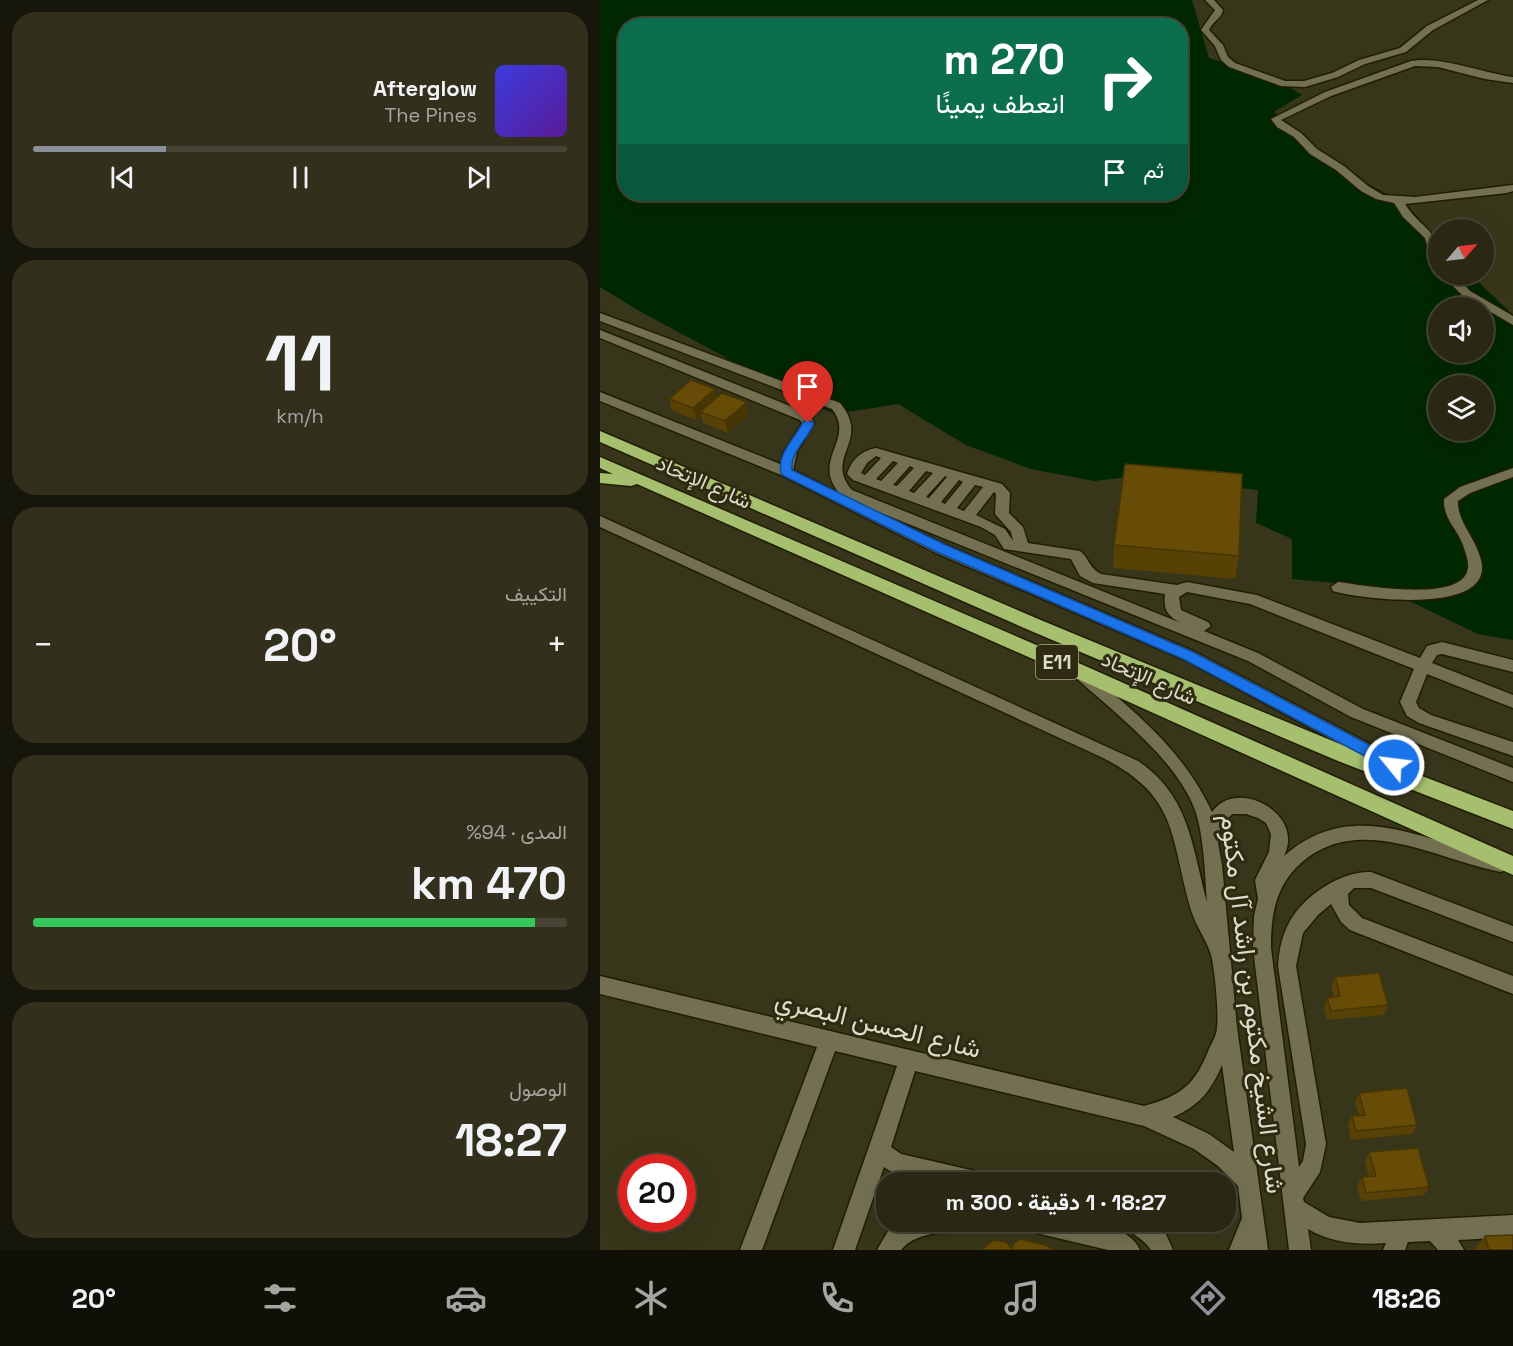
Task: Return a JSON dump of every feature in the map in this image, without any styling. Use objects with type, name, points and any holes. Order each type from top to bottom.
[{"type":"highway","name":"شارع الإتحاد","points":[[600,436],[1048,631],[1513,820]]},
{"type":"highway","name":"شارع الإتحاد","points":[[600,462],[1076,670],[1512,865]]},
{"type":"highway","points":[[600,478],[650,483]]},
{"type":"street","points":[[1209,0],[1219,10],[1218,15],[1208,23],[1205,30],[1219,45],[1227,62],[1277,82],[1299,85],[1324,79],[1362,62],[1403,50],[1430,28],[1484,0]]},
{"type":"street","points":[[1513,80],[1485,76],[1438,64],[1413,63],[1359,85],[1328,94],[1276,119],[1279,125],[1298,135],[1310,151],[1340,169],[1367,191],[1398,201],[1430,200],[1465,193],[1494,192],[1513,188]]},
{"type":"street","points":[[1398,201],[1407,215],[1428,235]]},
{"type":"street","points":[[1458,285],[1472,297],[1513,321]]},
{"type":"street","points":[[600,317],[836,406],[844,415],[847,425],[834,469],[841,488],[855,496],[967,543],[1075,555],[1079,558],[1085,572],[1091,576],[1177,590],[1187,587],[1200,588],[1252,599],[1513,702]]},
{"type":"street","points":[[600,334],[797,411],[805,417],[808,423],[789,453],[786,472]]},
{"type":"street","points":[[600,396],[786,472],[941,549],[1188,656],[1325,727],[1452,797]]},
{"type":"street","points":[[765,463],[797,443]]},
{"type":"street","points":[[1007,577],[1011,549],[1018,530],[1002,514],[1003,496],[1000,489],[876,452],[866,455],[854,472],[856,476],[986,524],[1000,532],[1011,549],[1253,657],[1357,713],[1513,775]]},
{"type":"street","points":[[884,486],[908,461]]},
{"type":"street","points":[[900,492],[924,465]]},
{"type":"street","points":[[917,498],[942,471]]},
{"type":"street","points":[[1338,587],[1433,595],[1460,589],[1470,582],[1477,563],[1469,542],[1451,514],[1451,499],[1465,490],[1513,472]]},
{"type":"street","points":[[932,504],[956,475]]},
{"type":"street","points":[[948,510],[972,480]]},
{"type":"street","points":[[967,517],[992,485]]},
{"type":"street","points":[[986,524],[1003,496]]},
{"type":"street","points":[[600,521],[1067,735],[1142,772],[1171,804],[1179,823],[1207,930],[1220,954]]},
{"type":"street","points":[[941,549],[967,543]]},
{"type":"street","points":[[1177,590],[1170,602],[1176,614],[1261,649]]},
{"type":"street","points":[[1513,666],[1442,648],[1432,651],[1408,702],[1413,712],[1425,719],[1513,749]]},
{"type":"street","name":"شارع الشيخ مكتوم بن راشد آل مكتوم","points":[[1076,670],[1149,734],[1181,770],[1194,790],[1203,812],[1214,865],[1227,1027],[1257,1250]]},
{"type":"street","points":[[1209,836],[1217,818],[1228,807],[1251,807],[1272,819],[1280,832],[1280,845],[1263,879],[1267,899]]},
{"type":"street","name":"شارع الشيخ مكتوم بن راشد آل مكتوم","points":[[1300,1250],[1264,962],[1263,932],[1267,899],[1281,873],[1299,852],[1324,840],[1352,833],[1400,836],[1467,857],[1512,865]]},
{"type":"street","points":[[1513,934],[1371,880],[1361,879],[1344,885],[1311,908],[1300,920],[1292,933],[1287,966],[1316,1144],[1313,1165],[1293,1202],[1325,1227],[1398,1241],[1435,1230],[1513,1226]]},
{"type":"street","points":[[1344,885],[1339,892],[1338,901],[1341,910],[1356,924],[1513,985]]},
{"type":"street","name":"شارع الحسن البصري","points":[[600,985],[1144,1116],[1196,1136],[1233,1164],[1249,1183]]},
{"type":"street","name":"شارع الحسن البصري","points":[[1144,1116],[1170,1110],[1192,1096],[1208,1077],[1227,1027]]},
{"type":"street","points":[[751,1250],[829,1040]]},
{"type":"street","points":[[844,1250],[909,1059]]},
{"type":"street","points":[[881,1146],[884,1154],[896,1163],[933,1172]]},
{"type":"street","points":[[1240,1250],[1253,1217]]},
{"type":"street","points":[[1435,1230],[1453,1250]]},
{"type":"street","points":[[888,1250],[903,1232]]},
{"type":"street","points":[[1078,1232],[1120,1242],[1129,1250]]},
{"type":"street","points":[[1151,1232],[1162,1250]]},
{"type":"shaded area","points":[[600,0],[1192,0],[1209,58],[1276,79],[1302,95],[1274,112],[1328,162],[1407,205],[1428,228],[1428,285],[1482,285],[1513,315],[1513,640],[1478,634],[1380,587],[1292,579],[1292,539],[1256,523],[1258,490],[1137,476],[1094,481],[1031,469],[966,445],[898,404],[835,414],[777,390],[723,356],[600,287]]},
{"type":"building","points":[[691,380],[715,389],[693,408],[669,399]]},
{"type":"building","points":[[722,393],[747,402],[725,421],[700,412]]},
{"type":"building","points":[[1125,464],[1242,474],[1239,556],[1114,545]]},
{"type":"building","points":[[1379,973],[1388,1005],[1331,1011],[1327,998],[1340,996],[1335,977]]},
{"type":"building","points":[[1407,1088],[1417,1125],[1356,1131],[1352,1116],[1365,1115],[1359,1093]]},
{"type":"building","points":[[1418,1148],[1429,1187],[1366,1193],[1362,1177],[1376,1176],[1369,1152]]},
{"type":"building","points":[[1513,1235],[1513,1250],[1489,1250],[1485,1236]]},
{"type":"building","points":[[1021,1239],[1055,1250],[981,1250],[993,1240],[1007,1242],[1011,1249],[1015,1242]]},
{"type":"route","points":[[808,423],[789,453],[786,472],[941,549],[1188,656],[1394,765]]}]
